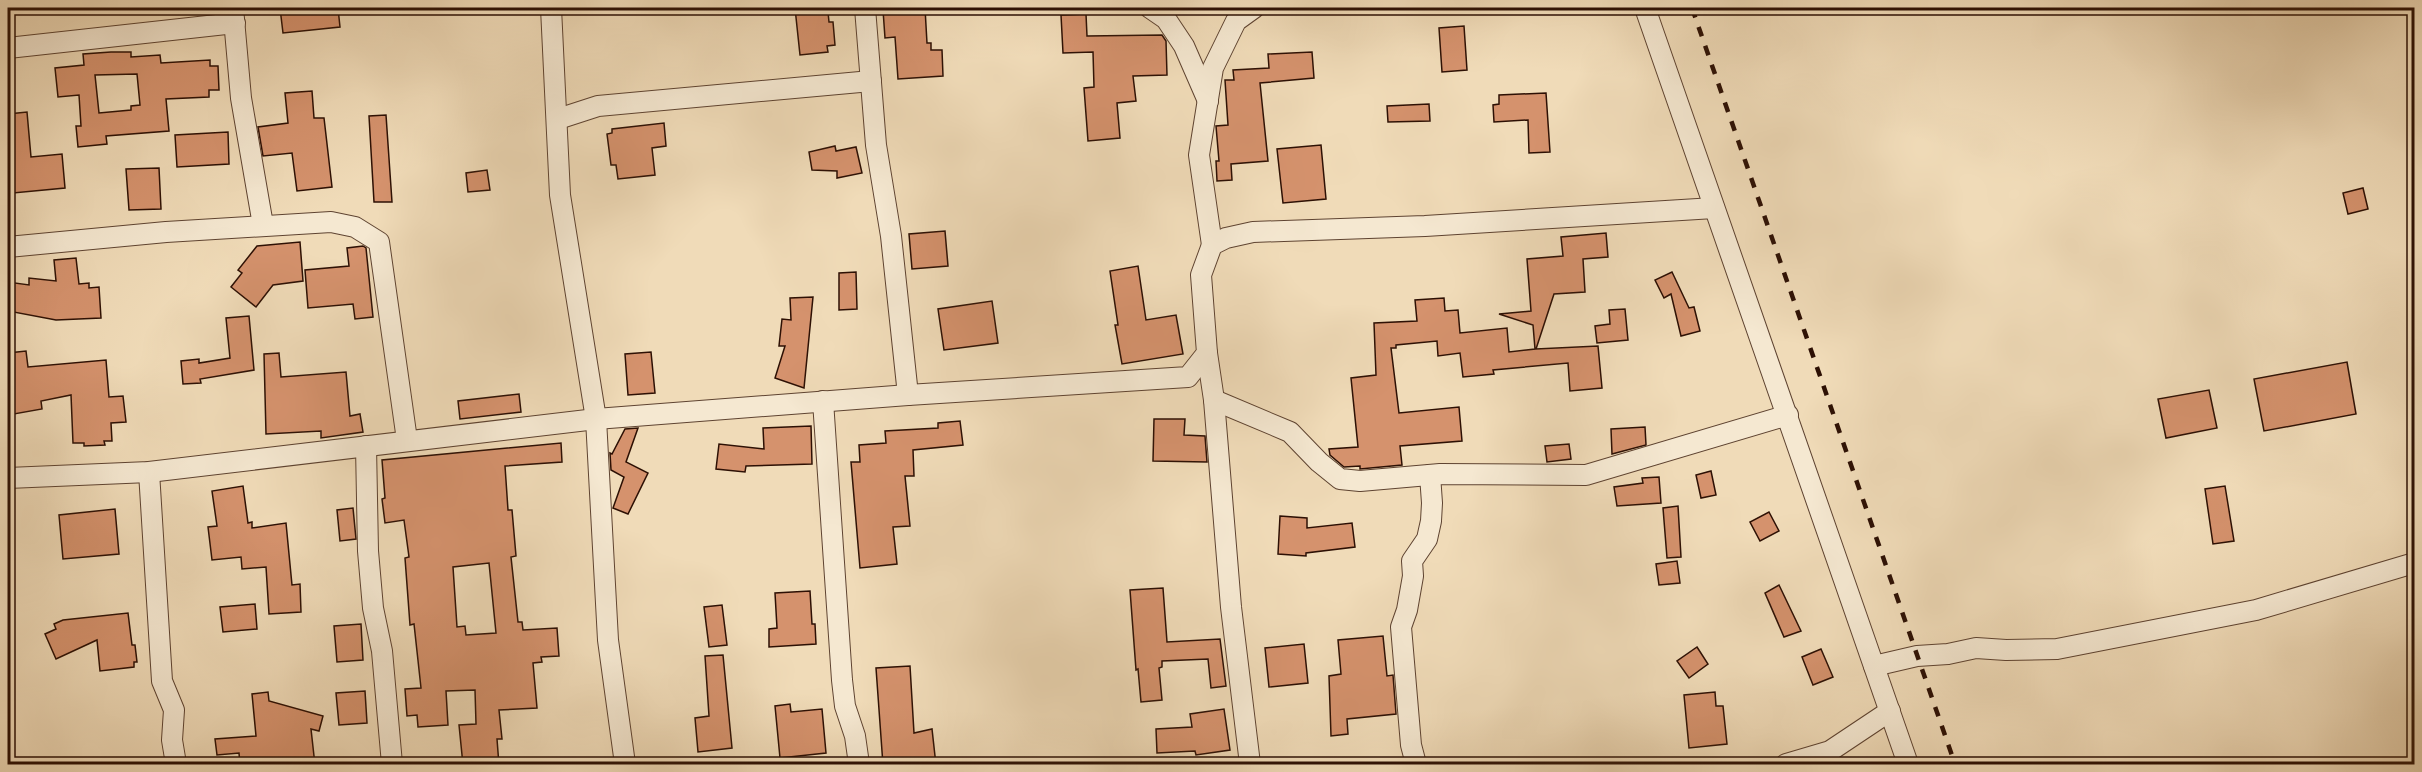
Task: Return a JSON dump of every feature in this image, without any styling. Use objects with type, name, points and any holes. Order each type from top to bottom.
[{"type":"street","points":[[551,8],[560,195],[596,419],[608,640],[625,765]]},
{"type":"street","points":[[865,8],[876,145],[891,236],[908,395]]},
{"type":"street","points":[[1150,8],[1166,19],[1184,46],[1208,101]]},
{"type":"street","points":[[1250,765],[1231,607],[1215,400],[1201,275],[1212,245],[1199,155],[1213,68],[1236,21],[1254,8]]},
{"type":"street","points":[[1645,8],[1908,765]]},
{"type":"street","points":[[8,48],[234,15],[242,98],[263,225]]},
{"type":"street","points":[[558,119],[598,106],[871,81]]},
{"type":"street","points":[[1212,245],[1226,238],[1253,232],[1425,226],[1714,208]]},
{"type":"street","points":[[8,247],[263,225],[331,222],[356,227],[379,242],[406,440]]},
{"type":"street","points":[[8,478],[149,472],[596,419],[823,401],[1188,377],[1208,353]]},
{"type":"street","points":[[1215,400],[1290,432],[1318,462],[1340,479],[1360,481],[1430,475],[1512,473],[1587,475],[1788,415]]},
{"type":"street","points":[[823,401],[842,680],[845,706],[855,736],[859,765]]},
{"type":"street","points":[[366,446],[371,585],[373,608],[382,651],[392,765]]},
{"type":"street","points":[[149,472],[162,681],[174,710],[172,740],[176,765]]},
{"type":"street","points":[[1416,765],[1411,745],[1401,627],[1407,610],[1413,576],[1412,561],[1427,539],[1431,521],[1430,475]]},
{"type":"street","points":[[1874,666],[1917,656],[1948,654],[1976,648],[2057,649],[2256,610],[2415,563]]},
{"type":"street","points":[[1786,765],[1830,751],[1890,711]]},
{"type":"building","points":[[280,8],[338,8],[340,27],[283,33]]},
{"type":"building","points":[[795,8],[824,8],[825,13],[828,12],[829,22],[833,22],[835,45],[827,46],[828,52],[800,55]]},
{"type":"building","points":[[925,8],[927,43],[931,43],[931,50],[942,50],[943,76],[898,79],[895,37],[885,38],[883,10]]},
{"type":"building","points":[[1086,14],[1087,36],[1162,35],[1166,41],[1167,75],[1133,76],[1136,101],[1117,103],[1120,138],[1088,141],[1084,88],[1094,87],[1093,52],[1063,53],[1061,15]]},
{"type":"building","points":[[1464,26],[1467,70],[1442,72],[1439,28]]},
{"type":"building","points":[[131,52],[131,57],[160,55],[161,63],[210,60],[210,66],[218,66],[219,90],[209,90],[209,97],[166,99],[169,131],[106,136],[107,144],[78,147],[76,126],[81,126],[79,95],[58,97],[55,68],[84,65],[83,54]],"holes":[[[137,74],[140,105],[131,106],[131,110],[99,113],[95,75]]]},
{"type":"building","points":[[1312,52],[1314,78],[1260,83],[1268,161],[1231,164],[1232,180],[1217,181],[1216,161],[1219,161],[1216,126],[1228,125],[1225,80],[1234,80],[1233,70],[1269,68],[1268,54]]},
{"type":"building","points":[[312,91],[314,118],[324,118],[332,187],[297,191],[292,153],[263,156],[258,127],[288,123],[285,93]]},
{"type":"building","points":[[1546,93],[1550,152],[1529,153],[1528,120],[1494,122],[1493,105],[1499,104],[1499,95]]},
{"type":"building","points":[[1429,104],[1430,121],[1388,122],[1387,106]]},
{"type":"building","points":[[27,112],[31,157],[62,154],[65,188],[13,193],[8,148],[8,114]]},
{"type":"building","points":[[386,115],[392,202],[374,202],[369,116]]},
{"type":"building","points":[[664,123],[666,146],[652,148],[655,175],[618,179],[616,165],[611,165],[607,134],[612,133],[612,129]]},
{"type":"building","points":[[228,132],[229,164],[177,167],[175,135]]},
{"type":"building","points":[[1321,145],[1326,199],[1283,203],[1277,149]]},
{"type":"building","points":[[835,146],[836,151],[856,147],[862,173],[837,178],[837,171],[812,170],[809,152]]},
{"type":"building","points":[[159,168],[161,209],[129,210],[126,169]]},
{"type":"building","points":[[487,170],[490,190],[468,192],[466,173]]},
{"type":"building","points":[[2363,188],[2368,209],[2348,214],[2343,193]]},
{"type":"building","points":[[945,231],[948,266],[912,269],[909,234]]},
{"type":"building","points":[[1606,233],[1608,257],[1583,259],[1585,292],[1554,294],[1536,349],[1598,346],[1602,388],[1570,391],[1568,363],[1493,370],[1494,374],[1463,377],[1460,353],[1438,356],[1437,341],[1396,345],[1396,348],[1391,348],[1399,413],[1459,407],[1462,441],[1400,446],[1402,465],[1360,469],[1360,466],[1344,467],[1330,455],[1329,449],[1358,447],[1351,378],[1376,375],[1374,323],[1417,321],[1415,300],[1444,298],[1445,311],[1458,310],[1460,333],[1507,328],[1509,352],[1535,349],[1533,325],[1499,314],[1531,311],[1527,259],[1563,256],[1561,237]]},
{"type":"building","points":[[300,242],[303,281],[273,285],[256,307],[231,287],[242,273],[238,270],[257,246]]},
{"type":"building","points":[[363,246],[366,248],[373,317],[355,319],[353,304],[308,308],[305,270],[349,266],[347,248]]},
{"type":"building","points":[[76,258],[79,284],[89,283],[89,288],[99,287],[101,318],[56,320],[8,311],[8,282],[29,285],[29,278],[56,281],[54,260]]},
{"type":"building","points":[[1138,266],[1146,320],[1176,315],[1183,354],[1122,364],[1115,325],[1118,325],[1110,271]]},
{"type":"building","points":[[856,272],[857,309],[839,310],[839,273]]},
{"type":"building","points":[[1672,272],[1689,308],[1694,307],[1700,331],[1681,336],[1671,294],[1664,298],[1655,280]]},
{"type":"building","points":[[813,297],[804,388],[775,378],[785,346],[779,346],[782,319],[791,320],[790,298]]},
{"type":"building","points":[[992,301],[998,343],[944,350],[938,309]]},
{"type":"building","points":[[1625,309],[1628,340],[1597,343],[1595,326],[1610,324],[1609,310]]},
{"type":"building","points":[[249,316],[254,370],[200,379],[201,383],[183,384],[181,361],[199,359],[199,363],[230,358],[226,318]]},
{"type":"building","points":[[26,351],[28,367],[106,360],[109,397],[123,396],[126,422],[111,423],[112,441],[104,441],[105,445],[84,446],[84,443],[73,443],[71,395],[41,401],[42,409],[14,414],[8,377],[8,353]]},
{"type":"building","points":[[651,352],[655,393],[628,395],[625,354]]},
{"type":"building","points":[[279,353],[281,377],[346,372],[350,416],[360,414],[363,432],[321,438],[321,431],[266,434],[264,354]]},
{"type":"building","points":[[2347,362],[2356,414],[2264,431],[2254,379]]},
{"type":"building","points":[[2209,390],[2217,428],[2166,438],[2158,399]]},
{"type":"building","points":[[519,394],[521,412],[460,419],[458,401]]},
{"type":"building","points":[[1154,419],[1185,419],[1184,435],[1205,436],[1207,462],[1153,461]]},
{"type":"building","points":[[960,421],[963,445],[913,450],[914,476],[905,476],[910,526],[893,527],[897,564],[860,568],[851,462],[860,462],[859,445],[886,443],[885,431],[938,428],[938,423]]},
{"type":"building","points":[[811,426],[812,464],[746,466],[745,472],[716,469],[719,444],[764,449],[763,428]]},
{"type":"building","points":[[1645,427],[1646,445],[1612,454],[1611,429]]},
{"type":"building","points":[[638,428],[626,462],[648,473],[628,514],[613,508],[624,477],[611,470],[610,453],[612,454],[625,429]]},
{"type":"building","points":[[561,443],[562,462],[505,466],[508,510],[512,510],[516,556],[511,557],[518,622],[522,622],[523,630],[557,628],[559,656],[541,657],[542,662],[533,663],[537,708],[499,710],[502,739],[497,739],[499,765],[463,765],[459,725],[476,724],[475,690],[446,691],[448,725],[418,727],[417,715],[407,716],[405,689],[421,688],[414,624],[410,625],[405,558],[409,557],[404,520],[385,523],[382,499],[385,498],[382,460]],"holes":[[[489,563],[496,633],[466,635],[465,626],[457,627],[453,567]]]},
{"type":"building","points":[[1569,444],[1571,459],[1547,462],[1545,446]]},
{"type":"building","points":[[1711,471],[1716,495],[1701,498],[1696,475]]},
{"type":"building","points":[[1659,477],[1661,503],[1617,506],[1614,487],[1643,483],[1642,478]]},
{"type":"building","points":[[243,486],[248,523],[252,522],[252,528],[286,523],[292,585],[300,584],[301,612],[269,614],[266,567],[242,569],[241,557],[212,560],[208,527],[217,526],[212,491]]},
{"type":"building","points":[[2225,486],[2234,541],[2213,544],[2205,489]]},
{"type":"building","points":[[1678,506],[1681,557],[1667,558],[1663,508]]},
{"type":"building","points":[[353,508],[356,539],[340,541],[337,510]]},
{"type":"building","points":[[115,509],[119,554],[63,559],[59,515]]},
{"type":"building","points":[[1769,512],[1779,531],[1760,541],[1750,522]]},
{"type":"building","points":[[1280,516],[1307,518],[1307,528],[1352,523],[1355,547],[1306,553],[1306,556],[1278,554]]},
{"type":"building","points":[[1677,561],[1680,583],[1659,585],[1656,564]]},
{"type":"building","points":[[1779,585],[1801,631],[1784,637],[1765,593]]},
{"type":"building","points":[[1163,588],[1167,642],[1220,639],[1226,686],[1211,688],[1208,659],[1162,661],[1162,667],[1159,668],[1162,700],[1141,702],[1138,669],[1136,670],[1130,590]]},
{"type":"building","points":[[810,591],[816,644],[769,647],[769,629],[777,628],[775,593]]},
{"type":"building","points":[[255,604],[257,629],[223,632],[220,607]]},
{"type":"building","points":[[722,605],[727,645],[709,647],[704,607]]},
{"type":"building","points":[[128,613],[132,645],[135,645],[137,662],[134,662],[134,667],[100,671],[97,640],[56,659],[45,634],[56,629],[54,624],[63,620]]},
{"type":"building","points":[[361,624],[363,660],[337,662],[334,626]]},
{"type":"building","points":[[1383,636],[1387,676],[1393,675],[1396,714],[1347,719],[1348,734],[1331,736],[1329,676],[1341,674],[1338,640]]},
{"type":"building","points":[[1304,644],[1308,683],[1269,687],[1265,648]]},
{"type":"building","points":[[1697,647],[1708,664],[1689,678],[1677,661]]},
{"type":"building","points":[[1821,649],[1833,677],[1813,685],[1802,657]]},
{"type":"building","points":[[723,655],[732,748],[698,752],[695,718],[709,716],[705,656]]},
{"type":"building","points":[[910,666],[914,733],[932,729],[936,765],[883,765],[876,668]]},
{"type":"building","points":[[365,691],[367,723],[339,725],[336,693]]},
{"type":"building","points":[[268,692],[269,701],[323,716],[319,731],[311,729],[315,765],[240,765],[239,753],[217,755],[215,739],[256,736],[252,694]]},
{"type":"building","points":[[1715,692],[1716,706],[1723,706],[1727,744],[1689,748],[1684,695]]},
{"type":"building","points":[[790,704],[791,712],[822,709],[826,753],[780,758],[775,706]]},
{"type":"building","points":[[1224,709],[1230,750],[1196,755],[1195,751],[1157,753],[1156,729],[1192,727],[1190,714]]},
{"type":"railway","points":[[1692,8],[1955,764]]}]
